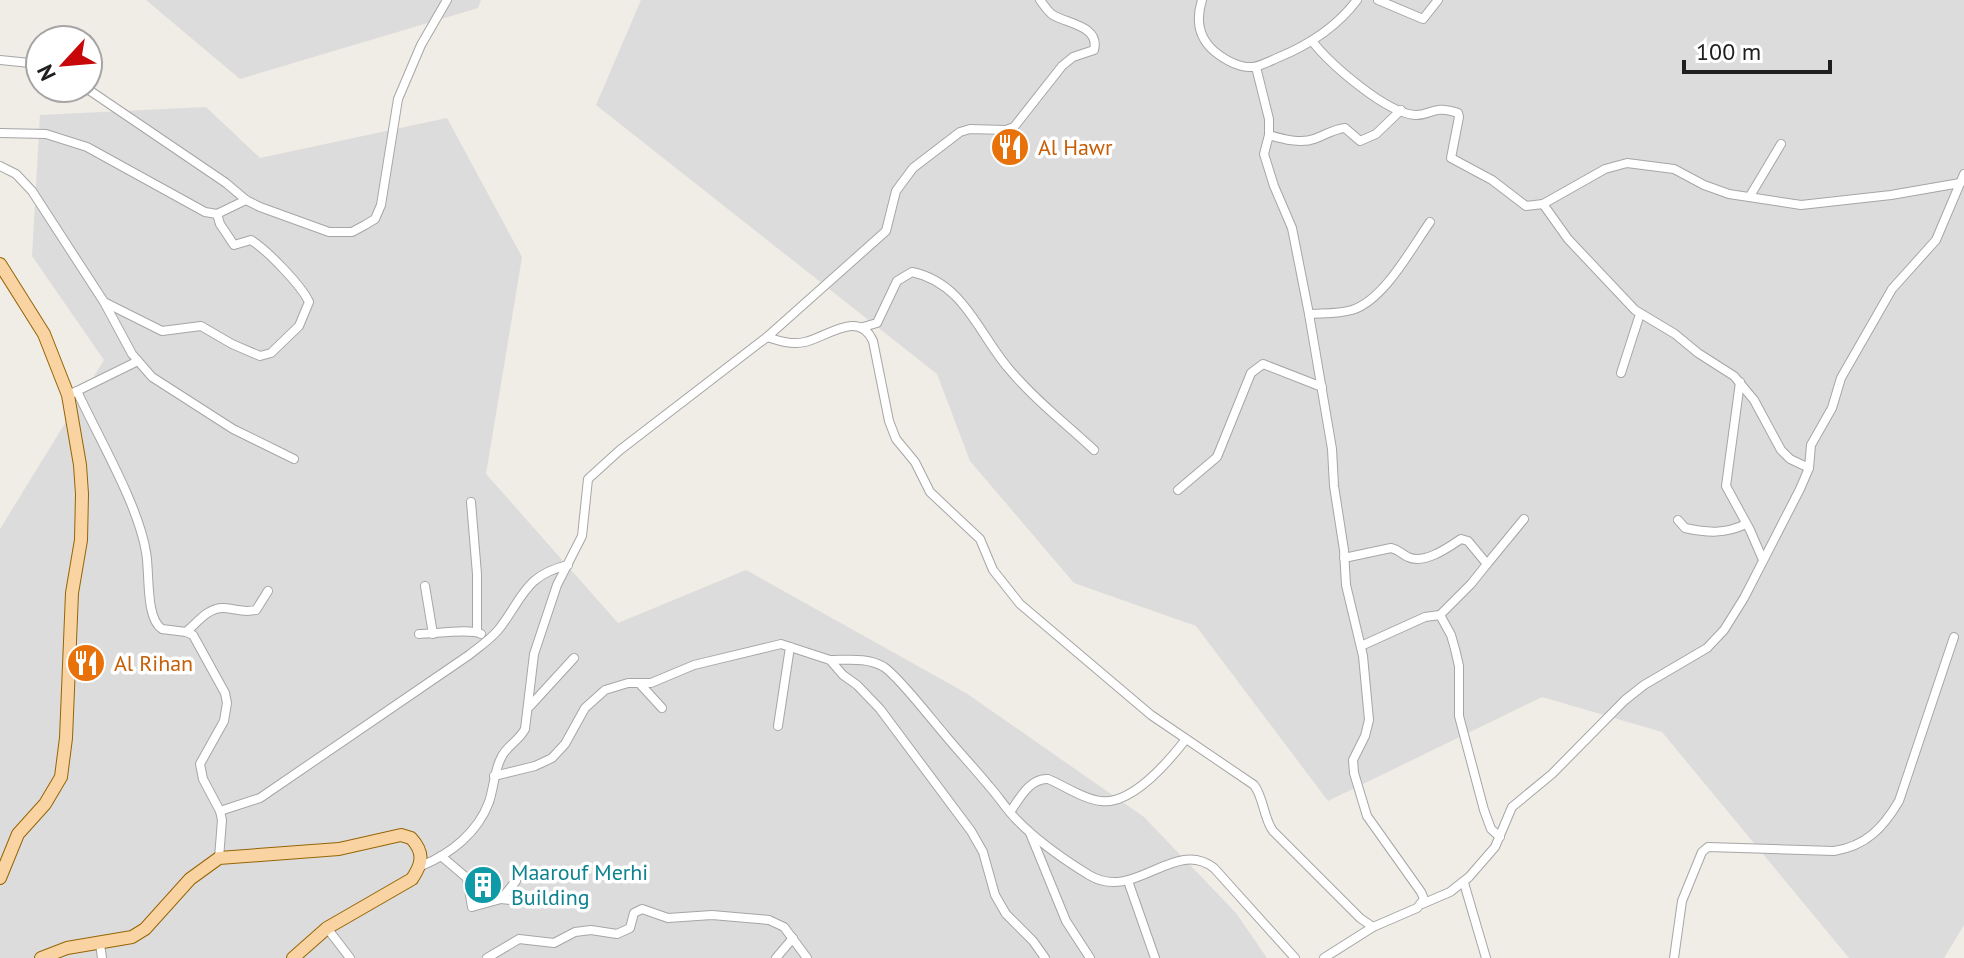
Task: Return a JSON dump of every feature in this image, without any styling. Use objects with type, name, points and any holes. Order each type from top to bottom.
[{"type":"main road","points":[[0,264],[44,334],[73,393],[82,494],[81,540],[72,593],[64,764],[54,791],[18,834],[0,878]]},
{"type":"main road","points":[[41,958],[67,948],[132,937],[145,929],[190,879],[219,858],[339,849],[401,835],[411,838],[421,855],[421,866],[412,879],[327,928],[293,958]]},
{"type":"street","points":[[104,100],[226,183],[246,200],[329,232],[352,232],[375,219],[381,205],[398,99],[421,45],[447,0]]},
{"type":"street","points":[[421,866],[458,844],[477,824],[490,800],[502,755],[522,736],[529,706],[534,654],[548,608],[582,536],[585,486],[592,473],[767,337],[886,231],[896,191],[913,168],[960,132],[970,129],[1011,129],[1062,66],[1073,57],[1094,50],[1096,42],[1084,28],[1052,14],[1040,0]]},
{"type":"street","points":[[1202,0],[1197,14],[1200,33],[1209,46],[1224,59],[1256,67],[1312,41],[1345,15],[1357,0]]},
{"type":"street","points":[[1378,0],[1423,19],[1438,0]]},
{"type":"street","points":[[1312,41],[1343,74],[1401,110],[1417,115],[1433,109],[1458,113],[1451,158],[1492,180],[1526,206],[1543,204],[1605,169],[1627,163],[1674,169],[1720,191],[1801,205],[1891,195],[1962,179]]},
{"type":"street","points":[[0,60],[24,62]]},
{"type":"street","points":[[1256,67],[1269,119],[1264,154],[1292,228],[1309,314],[1322,387],[1346,585],[1361,646],[1369,720],[1353,760],[1357,789],[1367,816],[1421,892],[1424,899],[1422,904]]},
{"type":"street","points":[[1269,135],[1311,141],[1345,128],[1360,141],[1376,134],[1401,110]]},
{"type":"street","points":[[0,133],[46,134],[87,147],[205,212],[217,214],[246,200]]},
{"type":"street","points":[[1750,196],[1781,144]]},
{"type":"street","points":[[0,166],[16,174],[32,191],[138,361],[152,377],[252,440],[294,459]]},
{"type":"street","points":[[1324,958],[1373,927],[1464,883],[1486,860],[1500,837],[1512,807],[1552,774],[1625,700],[1714,642],[1744,598],[1809,468],[1811,445],[1832,408],[1841,378],[1892,289],[1936,240],[1962,179]]},
{"type":"street","points":[[1543,204],[1568,239],[1640,314],[1675,334],[1740,382],[1754,400],[1781,450],[1790,459],[1809,468]]},
{"type":"street","points":[[104,302],[162,331],[201,326],[260,356],[271,353],[299,326],[309,302],[302,288],[259,245],[251,240],[234,245],[217,214]]},
{"type":"street","points":[[1309,314],[1355,309],[1368,301],[1383,288],[1430,222]]},
{"type":"street","points":[[767,337],[803,343],[846,326],[863,327],[877,323],[897,281],[912,272],[940,281],[958,296],[1010,370],[1094,450]]},
{"type":"street","points":[[1621,373],[1640,314]]},
{"type":"street","points":[[863,327],[873,341],[892,432],[915,462],[930,492],[975,533],[997,578],[1020,604],[1060,635],[1125,695],[1254,785],[1273,831],[1360,918],[1373,927]]},
{"type":"street","points":[[138,361],[73,393],[129,502],[143,539],[154,620],[162,629],[186,632],[197,641],[221,683],[227,703],[224,721],[200,764],[203,779],[222,820],[219,858]]},
{"type":"street","points":[[1178,490],[1217,457],[1251,373],[1263,364],[1322,387]]},
{"type":"street","points":[[1740,382],[1726,486],[1763,560]]},
{"type":"street","points":[[471,502],[477,574],[477,631]]},
{"type":"street","points":[[1361,646],[1425,617],[1440,615],[1471,584],[1524,519]]},
{"type":"street","points":[[1678,520],[1685,528],[1704,532],[1729,532],[1746,524]]},
{"type":"street","points":[[1344,558],[1391,548],[1408,557],[1424,557],[1444,550],[1461,539],[1474,546],[1487,564]]},
{"type":"street","points":[[220,811],[260,798],[469,655],[496,633],[532,580],[568,565]]},
{"type":"street","points":[[425,586],[433,634]]},
{"type":"street","points":[[186,632],[208,612],[220,608],[242,613],[256,610],[268,591]]},
{"type":"street","points":[[1440,615],[1446,622],[1459,666],[1459,716],[1484,810],[1491,829],[1500,837]]},
{"type":"street","points":[[419,634],[471,629],[486,641]]},
{"type":"street","points":[[1674,958],[1682,901],[1702,852],[1708,847],[1834,851],[1850,849],[1869,840],[1899,801],[1954,637]]},
{"type":"street","points":[[494,776],[535,766],[552,758],[596,696],[618,684],[660,681],[709,661],[781,644],[830,660],[863,660],[884,668],[1010,812],[1056,853],[1103,882],[1128,881],[1194,857],[1203,860],[1214,868],[1295,958]]},
{"type":"street","points":[[778,726],[790,647]]},
{"type":"street","points":[[529,706],[574,658]]},
{"type":"street","points":[[830,660],[871,699],[962,818],[983,852],[995,895],[1045,958]]},
{"type":"street","points":[[640,684],[662,708]]},
{"type":"street","points":[[1010,812],[1028,788],[1041,779],[1048,779],[1098,801],[1118,799],[1151,777],[1186,739]]},
{"type":"street","points":[[1029,831],[1066,921],[1090,958]]},
{"type":"street","points":[[441,856],[467,878],[472,907],[501,899],[542,903]]},
{"type":"street","points":[[501,899],[516,881]]},
{"type":"street","points":[[1128,881],[1155,958]]},
{"type":"street","points":[[1464,883],[1486,958]]},
{"type":"street","points":[[487,958],[519,939],[554,943],[580,931],[621,934],[630,928],[634,913],[642,909],[668,918],[712,915],[769,920],[784,927],[807,958]]},
{"type":"street","points":[[327,928],[350,958]]},
{"type":"street","points":[[776,958],[793,938]]},
{"type":"street","points":[[100,944],[102,958]]},
{"type":"shaded area","points":[[146,0],[481,0],[478,8],[240,79]]},
{"type":"shaded area","points":[[641,0],[1964,0],[1964,925],[1944,958],[1849,958],[1662,732],[1542,697],[1328,801],[1196,626],[1074,583],[970,461],[937,374],[596,105]]},
{"type":"shaded area","points":[[206,107],[260,158],[447,118],[522,257],[486,474],[618,623],[746,570],[966,693],[1144,817],[1236,913],[1267,958],[0,958],[0,529],[104,360],[32,256],[40,115]]},
{"type":"place","name":"Al Hawr","points":[[1010,147]]},
{"type":"place","name":"Al Rihan","points":[[86,663]]},
{"type":"place","name":"Maarouf Merhi Building","points":[[483,885]]}]
